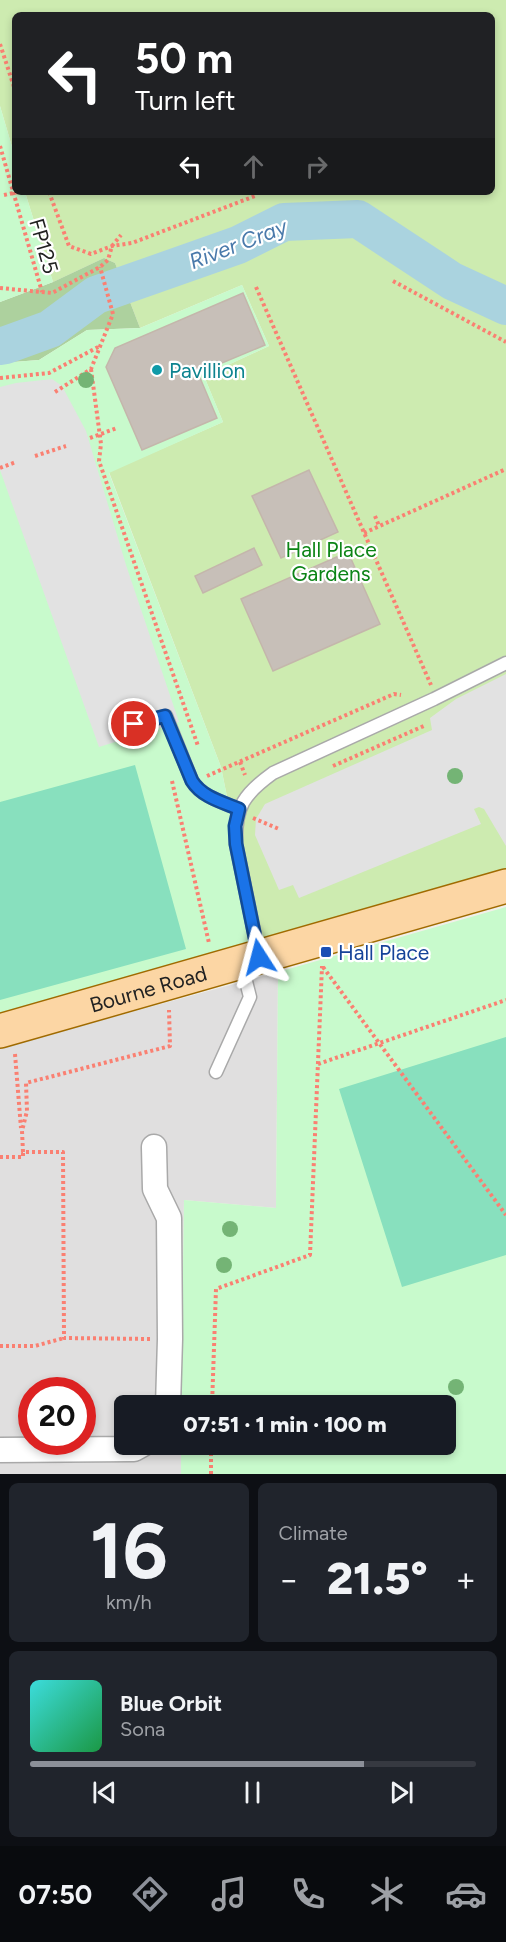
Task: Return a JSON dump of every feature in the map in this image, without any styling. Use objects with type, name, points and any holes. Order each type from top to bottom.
[{"type":"main road","name":"Bourne Road","points":[[0,1031],[250,959],[319,953],[506,886]]},
{"type":"street","points":[[154,1147],[155,1189],[169,1218],[168,1395]]},
{"type":"street","points":[[0,1450],[114,1449]]},
{"type":"lane","points":[[216,1072],[250,997],[250,959],[235,826],[239,809],[251,789],[273,773],[434,699],[506,663]]},
{"type":"lane","points":[[118,729],[165,716],[197,789],[213,799],[239,809]]},
{"type":"path","points":[[0,44],[12,81]]},
{"type":"path","name":"FP125","points":[[0,146],[12,181]]},
{"type":"path","points":[[3,195],[12,194]]},
{"type":"path","name":"FP125","points":[[17,195],[42,292],[52,293],[100,267]]},
{"type":"path","points":[[50,195],[69,246],[91,254],[112,246],[132,243],[255,196]]},
{"type":"path","points":[[121,235],[112,246],[108,260],[100,267],[113,314],[91,369],[100,435],[99,461],[200,751]]},
{"type":"path","points":[[393,281],[506,342]]},
{"type":"path","points":[[256,287],[363,533],[429,676],[432,686],[426,689]]},
{"type":"path","points":[[0,288],[42,292]]},
{"type":"path","points":[[0,378],[49,373],[101,346]]},
{"type":"path","points":[[55,392],[91,369]]},
{"type":"path","points":[[90,438],[117,428]]},
{"type":"path","points":[[35,456],[66,446]]},
{"type":"path","points":[[0,468],[16,462]]},
{"type":"path","points":[[363,533],[506,469]]},
{"type":"path","points":[[375,516],[379,526]]},
{"type":"path","points":[[207,782],[204,777],[208,775],[394,694],[404,696]]},
{"type":"path","points":[[327,768],[426,725]]},
{"type":"path","points":[[240,762],[246,777],[243,782]]},
{"type":"path","points":[[205,767],[208,775]]},
{"type":"path","points":[[172,780],[209,946]]},
{"type":"path","points":[[256,807],[250,817],[279,829]]},
{"type":"path","points":[[319,953],[379,1044],[506,1215]]},
{"type":"path","points":[[212,1395],[216,1289],[310,1255],[318,1064],[319,953]]},
{"type":"path","points":[[22,1131],[27,1111],[26,1083],[170,1046],[168,982]]},
{"type":"path","points":[[318,1064],[506,1000]]},
{"type":"path","points":[[0,1157],[24,1157],[16,1084]]},
{"type":"path","points":[[23,1152],[63,1152],[64,1338]]},
{"type":"path","points":[[0,1346],[35,1346],[64,1338],[170,1339]]},
{"type":"path","points":[[211,1455],[211,1474]]},
{"type":"shaded area","points":[[52,379],[62,386],[86,431],[126,565],[179,722],[99,747],[0,470],[0,387]]},
{"type":"shaded area","points":[[506,674],[506,846],[484,809],[479,807],[474,809],[481,824],[299,898],[293,885],[279,890],[255,835],[256,819],[265,804],[432,730],[430,718],[456,699]]},
{"type":"shaded area","points":[[278,972],[276,1208],[184,1200],[181,1395],[114,1395],[114,1455],[181,1455],[181,1474],[0,1474],[0,1048]]},
{"type":"green space","name":"Hall Place Gardens","points":[[0,0],[506,0],[506,873],[256,940],[221,767],[109,472],[223,422],[204,376],[269,346],[242,285],[140,328],[115,263],[104,258],[53,282],[26,195],[495,195],[495,12],[12,12],[12,147],[0,106]]},
{"type":"green space","points":[[0,106],[12,147],[12,195],[26,195],[53,282],[0,302]]},
{"type":"green space","points":[[104,258],[115,263],[140,328],[87,330],[39,360],[0,363],[0,302],[53,282]]},
{"type":"green space","points":[[242,285],[269,346],[204,376],[223,422],[109,473],[221,767],[256,940],[0,1013],[0,363],[39,360],[87,330],[140,328]]},
{"type":"green space","points":[[135,765],[186,949],[0,1000],[0,802]]},
{"type":"green space","points":[[506,907],[506,1474],[181,1474],[181,1455],[456,1455],[456,1395],[181,1395],[184,1200],[276,1208],[278,972]]},
{"type":"green space","points":[[506,1037],[506,1255],[402,1287],[339,1089]]},
{"type":"building","name":"Pavillion","points":[[243,293],[265,345],[198,373],[217,418],[142,450],[106,367],[115,348]]},
{"type":"building","points":[[309,470],[338,532],[281,558],[252,496]]},
{"type":"building","points":[[254,548],[262,565],[203,593],[195,576]]},
{"type":"building","points":[[348,552],[380,624],[273,671],[241,599]]},
{"type":"waterway","name":"River Cray","points":[[0,346],[50,329],[96,295],[238,245],[284,222],[358,219],[452,281],[506,306]]},
{"type":"place","name":"Pavillion","points":[[157,370]]},
{"type":"place","name":"Hall Place","points":[[326,952]]},
{"type":"route","points":[[134,724],[165,716],[197,789],[213,799],[239,809],[235,826],[236,844],[259,957]]}]
